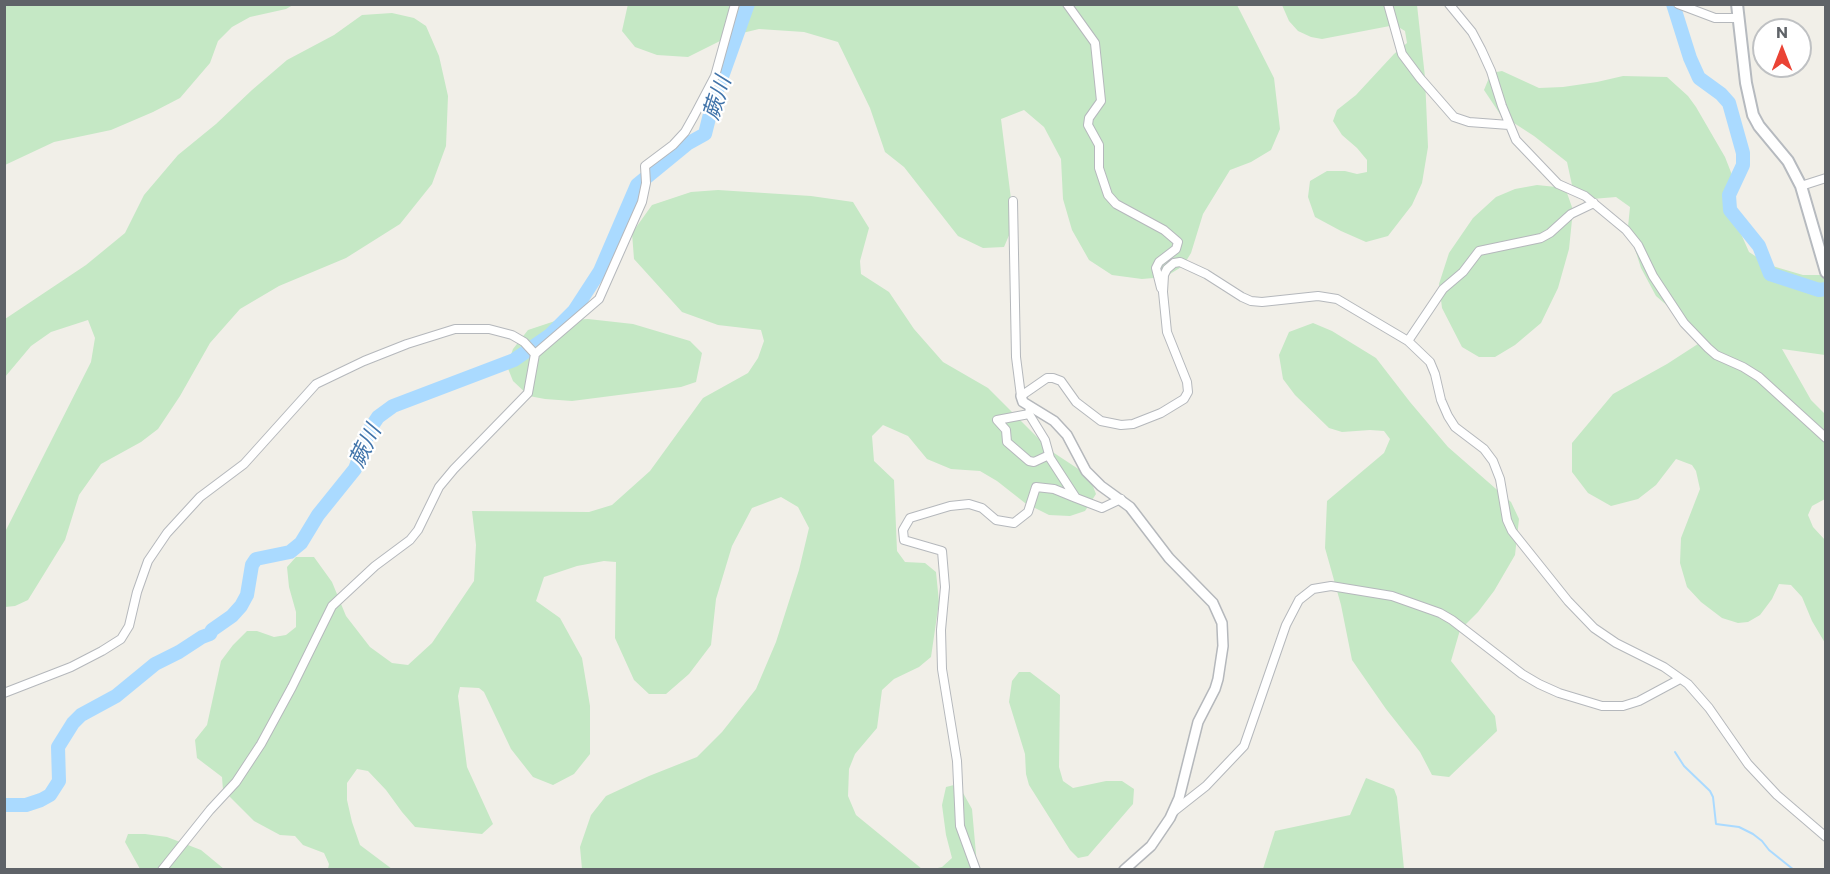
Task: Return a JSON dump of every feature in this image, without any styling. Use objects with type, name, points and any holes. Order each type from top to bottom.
[{"type":"main road","points":[[1737,4],[1746,83],[1753,115],[1759,126],[1788,161],[1801,186],[1826,272]]},
{"type":"street","points":[[162,870],[210,810],[236,782],[261,744],[332,606],[375,566],[410,540],[418,530],[439,487],[528,393],[535,354],[599,299],[642,202],[646,183],[645,166],[673,145],[685,132],[694,116],[715,76],[735,4]]},
{"type":"street","points":[[1067,4],[1095,43],[1101,101],[1089,118],[1088,125],[1100,144],[1099,168],[1108,195],[1116,204],[1164,230],[1178,242],[1176,249],[1159,262],[1156,268],[1163,292]]},
{"type":"street","points":[[1388,4],[1402,54],[1454,117],[1469,122],[1509,125]]},
{"type":"street","points":[[1449,4],[1472,32],[1481,49],[1516,140],[1558,184],[1585,196],[1626,230],[1638,245],[1653,276],[1684,322],[1708,348],[1716,355],[1760,377],[1826,438]]},
{"type":"street","points":[[1680,6],[1715,18],[1739,18]]},
{"type":"street","points":[[1801,186],[1826,178]]},
{"type":"street","points":[[1013,201],[1016,357],[1021,396],[1045,440],[1049,455],[1076,498]]},
{"type":"street","points":[[1408,341],[1443,289],[1463,272],[1479,251],[1541,238],[1571,214],[1594,203]]},
{"type":"street","points":[[1021,396],[1047,378],[1053,378],[1061,381],[1076,402],[1101,422],[1121,425],[1133,424],[1179,403],[1188,392],[1187,382],[1167,332],[1163,292],[1164,275],[1174,263],[1180,262],[1251,301],[1262,302],[1318,296],[1337,299],[1408,341],[1430,363],[1441,400],[1455,427],[1484,449],[1493,461],[1500,479],[1507,519],[1512,531],[1568,601],[1594,627],[1616,643],[1664,667],[1688,684],[1709,708],[1748,764],[1777,795],[1826,837]]},
{"type":"street","points":[[4,693],[71,667],[121,639],[129,626],[137,592],[148,561],[167,533],[200,497],[244,464],[316,384],[375,357],[455,329],[489,328],[512,335],[524,342],[535,354]]},
{"type":"street","points":[[1049,455],[1034,462],[1029,461],[1007,442],[1006,430],[997,420],[1029,411],[1054,421],[1067,435],[1086,471],[1101,486],[1130,507],[1176,566],[1213,603],[1222,623],[1223,646],[1218,679],[1198,722],[1179,798],[1173,812],[1151,846],[1124,870]]},
{"type":"street","points":[[976,870],[960,826],[957,761],[942,669],[941,630],[945,587],[942,551],[904,540],[903,530],[910,518],[950,506],[969,504],[982,508],[996,520],[1014,523],[1028,512],[1036,487],[1054,489],[1102,508],[1121,499]]},
{"type":"street","points":[[1173,812],[1206,786],[1244,746],[1286,625],[1299,600],[1313,589],[1331,586],[1392,596],[1440,613],[1539,684],[1559,693],[1602,706],[1623,706],[1639,701],[1680,679]]},
{"type":"green space","points":[[5,4],[293,5],[286,9],[250,17],[232,27],[218,41],[210,63],[180,98],[111,130],[54,142],[5,165]]},
{"type":"green space","points":[[628,4],[1237,5],[1274,78],[1280,129],[1271,150],[1251,162],[1230,170],[1203,214],[1191,253],[1183,266],[1165,277],[1142,279],[1112,275],[1089,260],[1072,230],[1063,199],[1061,159],[1044,127],[1024,110],[1001,119],[1012,207],[1010,233],[1004,247],[983,248],[958,236],[904,167],[885,152],[870,108],[838,42],[804,32],[759,29],[730,36],[688,57],[657,55],[635,47],[622,31]]},
{"type":"green space","points":[[1282,5],[1417,5],[1425,77],[1428,147],[1422,183],[1412,205],[1388,236],[1366,242],[1341,231],[1315,217],[1308,197],[1310,181],[1327,171],[1357,174],[1367,172],[1367,160],[1342,135],[1333,121],[1337,110],[1356,95],[1407,43],[1405,31],[1395,25],[1322,39],[1311,37],[1298,31],[1289,21]]},
{"type":"green space","points":[[392,13],[414,18],[426,26],[439,56],[448,96],[446,146],[432,184],[400,224],[346,258],[279,286],[240,309],[210,343],[158,429],[141,442],[101,464],[79,495],[65,540],[28,600],[15,606],[5,607],[5,532],[91,362],[95,338],[88,320],[51,332],[31,346],[5,377],[5,319],[86,265],[125,233],[144,195],[178,155],[287,60],[334,35],[362,15]]},
{"type":"green space","points":[[1502,71],[1539,88],[1563,87],[1623,76],[1667,77],[1688,96],[1696,107],[1725,157],[1734,180],[1738,227],[1749,252],[1769,265],[1803,275],[1825,275],[1825,355],[1782,349],[1811,400],[1825,414],[1825,499],[1812,506],[1808,515],[1813,527],[1825,540],[1825,643],[1802,597],[1791,585],[1779,584],[1772,599],[1760,615],[1748,622],[1738,623],[1722,618],[1701,602],[1687,587],[1680,563],[1681,538],[1700,489],[1696,471],[1692,465],[1676,459],[1656,485],[1638,499],[1611,506],[1588,493],[1572,472],[1572,443],[1613,394],[1701,342],[1698,332],[1656,296],[1641,268],[1628,227],[1630,207],[1616,197],[1592,199],[1572,185],[1567,162],[1534,136],[1500,114],[1484,90],[1491,73]]},
{"type":"green space","points":[[1537,185],[1556,187],[1567,193],[1573,210],[1569,249],[1558,288],[1541,323],[1515,345],[1495,357],[1479,357],[1462,347],[1442,308],[1439,284],[1449,253],[1473,218],[1496,197],[1515,189]]},
{"type":"green space","points":[[718,190],[811,196],[853,202],[869,228],[860,261],[861,274],[889,292],[914,329],[943,362],[988,388],[1051,451],[1089,476],[1096,494],[1085,511],[1070,516],[1049,515],[1025,503],[980,471],[951,469],[927,459],[908,436],[883,425],[872,436],[874,461],[894,480],[897,551],[905,562],[925,563],[936,572],[939,602],[931,657],[919,667],[894,679],[882,690],[877,728],[855,754],[849,769],[848,796],[856,815],[922,869],[582,869],[580,847],[591,815],[606,796],[697,757],[722,732],[756,689],[776,642],[799,570],[809,528],[798,507],[781,497],[752,508],[732,546],[716,599],[711,645],[689,674],[666,694],[649,694],[634,680],[615,638],[616,562],[604,561],[577,566],[544,577],[536,601],[560,618],[582,658],[590,706],[590,754],[574,774],[553,785],[533,777],[511,749],[484,692],[479,688],[460,687],[458,696],[467,767],[493,824],[482,834],[415,827],[368,771],[357,769],[347,783],[347,800],[360,845],[392,869],[328,869],[329,864],[324,853],[303,845],[295,836],[280,835],[254,821],[223,790],[222,777],[197,758],[195,740],[207,725],[221,661],[233,645],[247,631],[257,631],[274,637],[286,635],[296,627],[296,612],[289,587],[287,567],[296,557],[314,557],[332,582],[346,616],[370,647],[392,663],[408,665],[432,643],[474,581],[476,545],[472,511],[589,512],[612,505],[650,471],[703,398],[748,373],[758,358],[764,341],[761,330],[718,325],[682,312],[634,259],[632,233],[652,205],[691,192]]},
{"type":"green space","points":[[588,319],[633,324],[690,341],[702,353],[696,382],[681,387],[572,401],[529,396],[513,381],[507,366],[513,349],[528,330],[555,321]]},
{"type":"green space","points":[[1313,323],[1332,331],[1376,358],[1448,447],[1511,502],[1519,519],[1515,555],[1494,591],[1460,630],[1451,661],[1495,716],[1497,731],[1449,777],[1432,775],[1420,752],[1352,660],[1341,605],[1325,548],[1327,501],[1384,453],[1390,439],[1384,431],[1342,432],[1329,428],[1295,395],[1283,379],[1279,355],[1289,332]]},
{"type":"green space","points":[[1019,672],[1030,672],[1060,695],[1059,767],[1063,781],[1073,788],[1106,781],[1122,781],[1134,789],[1133,804],[1088,856],[1078,858],[1070,850],[1029,785],[1025,754],[1009,702],[1012,681]]},
{"type":"green space","points":[[1366,778],[1394,789],[1397,797],[1404,869],[1263,869],[1275,831],[1350,815]]},
{"type":"green space","points":[[958,784],[972,809],[976,854],[974,869],[929,870],[942,867],[952,858],[942,805],[946,787]]},
{"type":"green space","points":[[128,834],[167,837],[201,850],[224,869],[140,869],[125,842]]},
{"type":"waterway","points":[[4,7],[7,4]]},
{"type":"waterway","name":"蕨川","points":[[4,805],[26,805],[50,795],[59,781],[58,747],[73,723],[81,715],[116,696],[155,664],[210,634],[212,630],[232,616],[247,595],[252,565],[256,559],[290,552],[301,543],[318,515],[355,469],[370,429],[378,417],[393,406],[514,360],[550,335],[574,311],[600,271],[637,185],[687,144],[705,134],[713,102],[748,4]]},
{"type":"waterway","points":[[1673,4],[1690,58],[1699,78],[1729,103],[1743,153],[1743,165],[1729,195],[1730,210],[1759,246],[1770,274],[1819,290],[1826,289]]},
{"type":"waterway","points":[[1675,752],[1684,766],[1710,791],[1713,797],[1716,824],[1739,827],[1753,834],[1794,870]]}]
